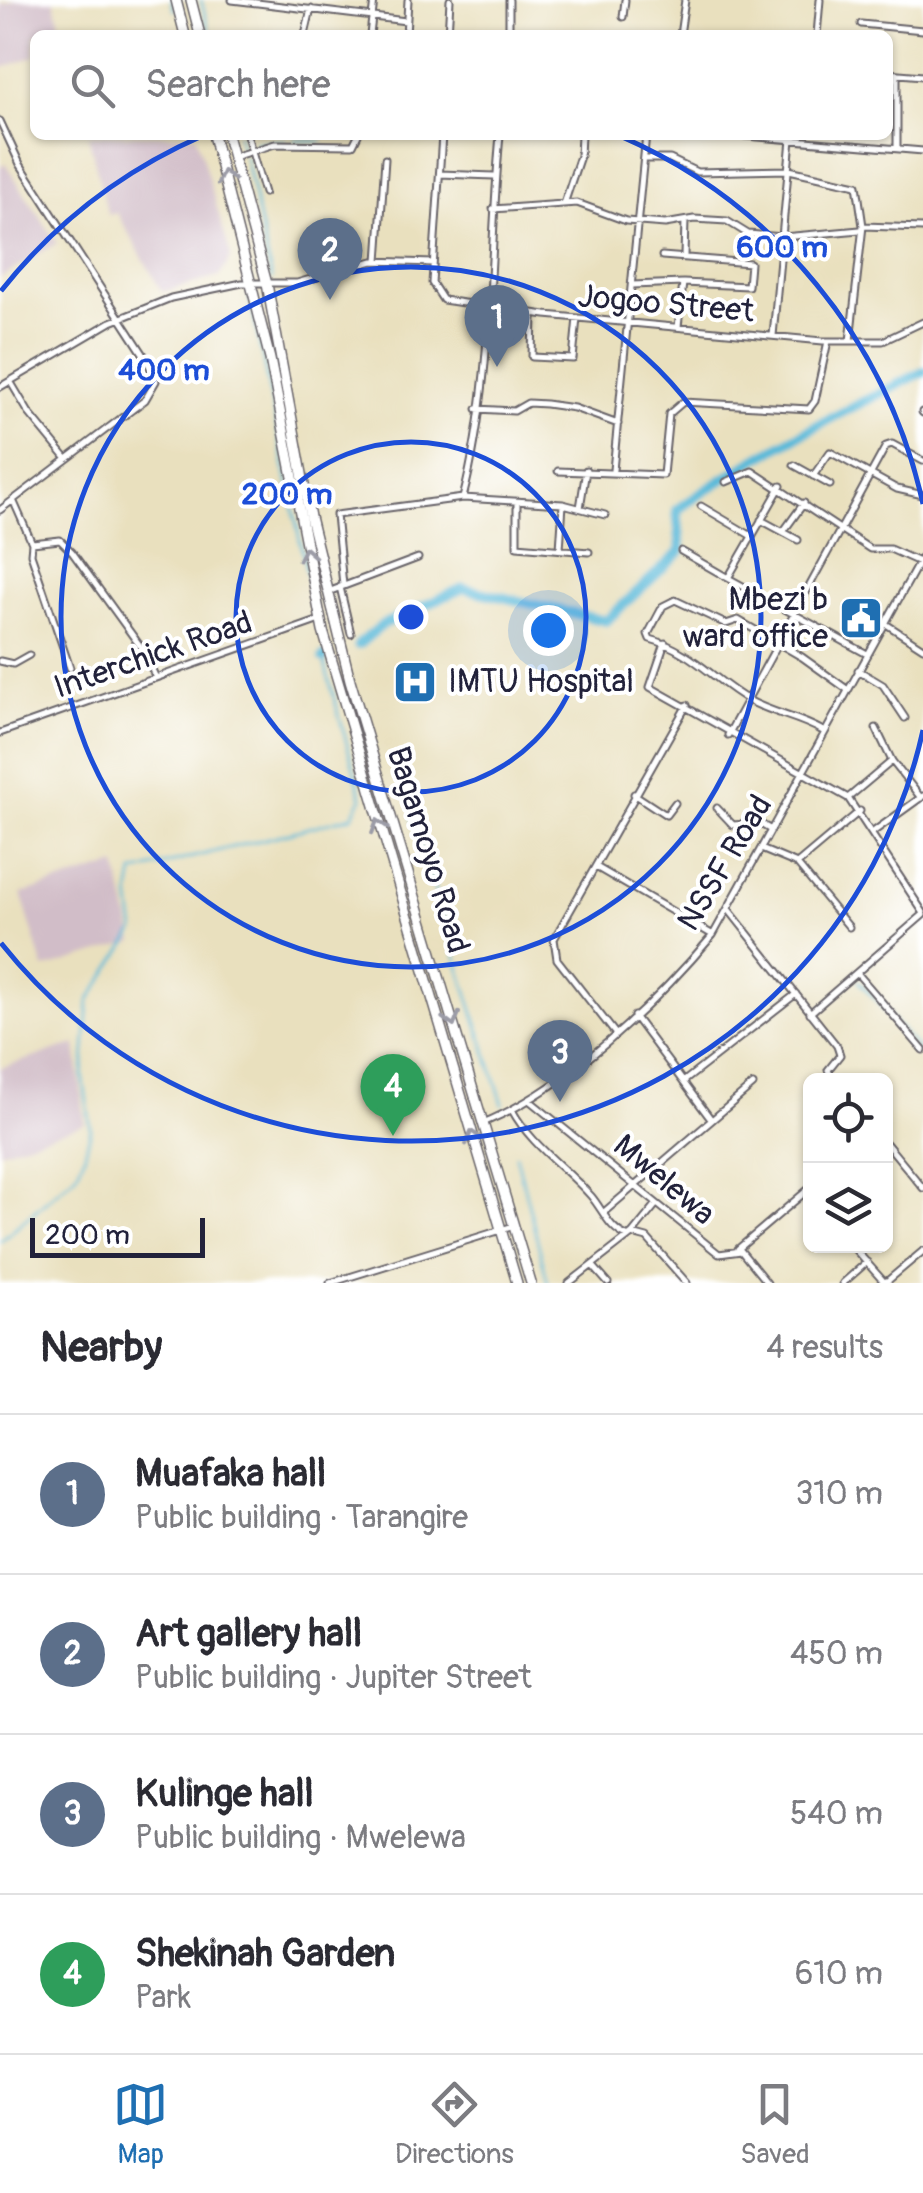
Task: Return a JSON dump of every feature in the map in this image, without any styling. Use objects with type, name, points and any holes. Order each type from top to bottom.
[{"type":"highway","points":[[176,0],[184,30]]},
{"type":"highway","points":[[191,0],[199,30]]},
{"type":"highway","name":"Bagamoyo Road","points":[[214,140],[252,283],[329,654],[517,1283]]},
{"type":"highway","name":"Bagamoyo Road","points":[[229,140],[267,284],[341,645],[532,1283]]},
{"type":"street","points":[[232,0],[406,21]]},
{"type":"street","points":[[328,0],[328,12]]},
{"type":"street","points":[[371,30],[374,0]]},
{"type":"street","points":[[406,30],[408,0]]},
{"type":"street","points":[[448,30],[450,0]]},
{"type":"street","points":[[508,30],[509,0]]},
{"type":"street","points":[[623,17],[625,0]]},
{"type":"street","points":[[681,30],[684,0]]},
{"type":"street","points":[[817,30],[820,0]]},
{"type":"street","points":[[306,30],[311,9]]},
{"type":"street","points":[[862,24],[923,30]]},
{"type":"street","points":[[893,74],[923,76]]},
{"type":"street","points":[[896,74],[897,148]]},
{"type":"street","points":[[0,121],[20,164],[154,373],[154,386],[145,400],[0,510]]},
{"type":"street","points":[[248,140],[264,193]]},
{"type":"street","points":[[292,140],[292,144]]},
{"type":"street","points":[[234,156],[251,149],[292,144],[352,145],[355,140]]},
{"type":"street","points":[[0,387],[119,318],[171,298],[252,283],[297,284],[378,261],[432,263],[442,140]]},
{"type":"street","points":[[463,498],[490,306],[494,176],[499,140]]},
{"type":"street","points":[[564,204],[577,169],[580,140]]},
{"type":"street","points":[[613,471],[646,140]]},
{"type":"street","points":[[773,336],[791,140]]},
{"type":"street","points":[[803,140],[923,151]]},
{"type":"street","points":[[645,159],[670,160],[697,172],[789,170],[860,186],[862,228],[850,342]]},
{"type":"street","points":[[378,261],[385,160]]},
{"type":"street","points":[[440,174],[494,176]]},
{"type":"street","points":[[493,208],[584,204],[611,217],[638,222],[727,221],[748,234],[782,237],[862,228],[923,228]]},
{"type":"street","points":[[684,256],[685,221]]},
{"type":"street","points":[[632,284],[746,287],[750,283],[748,260],[662,256]]},
{"type":"street","name":"Jogoo Street","points":[[432,263],[437,297],[533,313],[828,342],[884,341],[923,322]]},
{"type":"street","points":[[678,327],[683,283]]},
{"type":"street","points":[[533,313],[532,357],[574,359],[577,318]]},
{"type":"street","points":[[558,471],[664,475],[669,414],[683,402],[811,408],[828,342]]},
{"type":"street","points":[[10,382],[29,413],[66,458]]},
{"type":"street","points":[[477,408],[514,410],[528,403],[546,404],[574,408],[618,424]]},
{"type":"street","points":[[728,734],[888,444],[923,461]]},
{"type":"street","points":[[813,476],[830,452],[898,489],[923,495]]},
{"type":"street","points":[[794,465],[830,486]]},
{"type":"street","points":[[580,508],[586,470]]},
{"type":"street","points":[[726,482],[752,470],[781,486],[839,530],[874,551],[890,549],[917,566],[923,575]]},
{"type":"street","points":[[728,578],[781,486]]},
{"type":"street","points":[[351,634],[342,586],[344,557],[335,520],[340,513],[463,498],[563,504],[605,515]]},
{"type":"street","points":[[13,500],[32,543],[31,554],[70,668]]},
{"type":"street","points":[[516,502],[517,546],[589,552]]},
{"type":"street","points":[[783,532],[804,503]]},
{"type":"street","points":[[560,549],[563,504]]},
{"type":"street","points":[[701,506],[750,535]]},
{"type":"street","points":[[761,520],[798,540]]},
{"type":"street","points":[[32,543],[64,542],[143,650],[156,676]]},
{"type":"street","points":[[682,551],[867,654]]},
{"type":"street","name":"NSSF Road","points":[[482,1123],[529,1100],[615,1033],[682,972],[714,934],[802,776],[823,730],[923,555]]},
{"type":"street","points":[[328,592],[418,558]]},
{"type":"street","points":[[823,730],[746,698],[700,662],[648,634],[662,606],[675,600],[726,624],[738,620],[848,690]]},
{"type":"street","name":"Interchick Road","points":[[0,732],[320,620]]},
{"type":"street","points":[[886,624],[923,648]]},
{"type":"street","points":[[666,643],[648,685],[802,776],[848,798],[860,811],[923,914],[810,1013]]},
{"type":"street","points":[[0,662],[14,664],[28,655]]},
{"type":"street","points":[[858,670],[883,684],[905,718]]},
{"type":"street","points":[[615,1033],[569,976],[554,948],[558,928],[686,705]]},
{"type":"street","points":[[873,832],[922,797],[892,761],[876,728]]},
{"type":"street","points":[[848,798],[892,761]]},
{"type":"street","points":[[634,794],[666,814],[675,803]]},
{"type":"street","points":[[718,808],[733,825],[752,822],[771,830]]},
{"type":"street","points":[[797,864],[860,811]]},
{"type":"street","points":[[761,849],[797,864],[850,927]]},
{"type":"street","points":[[596,867],[714,934]]},
{"type":"street","points":[[728,910],[840,1052],[830,1073]]},
{"type":"street","points":[[857,973],[923,1050]]},
{"type":"street","points":[[683,1082],[796,994]]},
{"type":"street","points":[[634,1016],[710,1118]]},
{"type":"street","points":[[603,1214],[710,1118],[753,1085]]},
{"type":"street","name":"Mwelewa","points":[[529,1100],[655,1206],[724,1257],[738,1249]]},
{"type":"street","points":[[512,1110],[524,1132],[614,1229],[647,1238],[687,1283]]},
{"type":"street","points":[[893,1152],[923,1188]]},
{"type":"street","points":[[767,1283],[738,1249],[803,1194]]},
{"type":"street","points":[[569,1283],[630,1235],[655,1206]]},
{"type":"street","points":[[330,1283],[514,1226]]},
{"type":"street","points":[[859,1253],[885,1283],[923,1251]]},
{"type":"street","points":[[843,1283],[868,1262]]},
{"type":"street","points":[[593,1266],[608,1283]]},
{"type":"street","points":[[366,1273],[368,1283]]},
{"type":"shaded area","points":[[16,0],[54,0],[62,30],[30,30],[30,58],[0,69],[0,5]]},
{"type":"shaded area","points":[[89,140],[197,140],[231,257],[219,277],[162,292],[117,213],[108,215]]},
{"type":"shaded area","points":[[5,163],[57,243],[0,278],[0,167]]},
{"type":"shaded area","points":[[117,865],[134,942],[44,969],[21,894]]},
{"type":"shaded area","points":[[76,1044],[85,1124],[0,1151],[0,1068]]},
{"type":"waterway","points":[[171,0],[174,10]]},
{"type":"waterway","points":[[201,0],[209,30]]},
{"type":"waterway","points":[[239,140],[241,147]]},
{"type":"waterway","points":[[255,143],[286,140]]},
{"type":"waterway","points":[[294,140],[322,142]]},
{"type":"waterway","points":[[245,157],[272,279]]},
{"type":"waterway","points":[[249,293],[310,589]]},
{"type":"waterway","points":[[358,645],[382,625],[463,588],[606,621],[681,551],[677,510],[766,453],[923,372]]},
{"type":"waterway","points":[[0,1241],[76,1175],[84,1157],[91,1129],[83,1075],[89,1001],[135,931],[130,894],[134,873],[352,816],[362,798],[323,658]]},
{"type":"waterway","points":[[412,819],[503,1104]]},
{"type":"waterway","points":[[913,927],[923,920]]},
{"type":"waterway","points":[[859,981],[923,1055]]},
{"type":"waterway","points":[[516,1155],[548,1283]]},
{"type":"place","name":"Art gallery hall","points":[[330,300]]},
{"type":"place","name":"Muafaka hall","points":[[497,367]]},
{"type":"place","name":"Mbezi b ward office","points":[[861,618]]},
{"type":"place","name":"IMTU Hospital","points":[[415,682]]},
{"type":"place","name":"Kulinge hall","points":[[560,1102]]},
{"type":"place","name":"Shekinah Garden","points":[[393,1136]]}]
